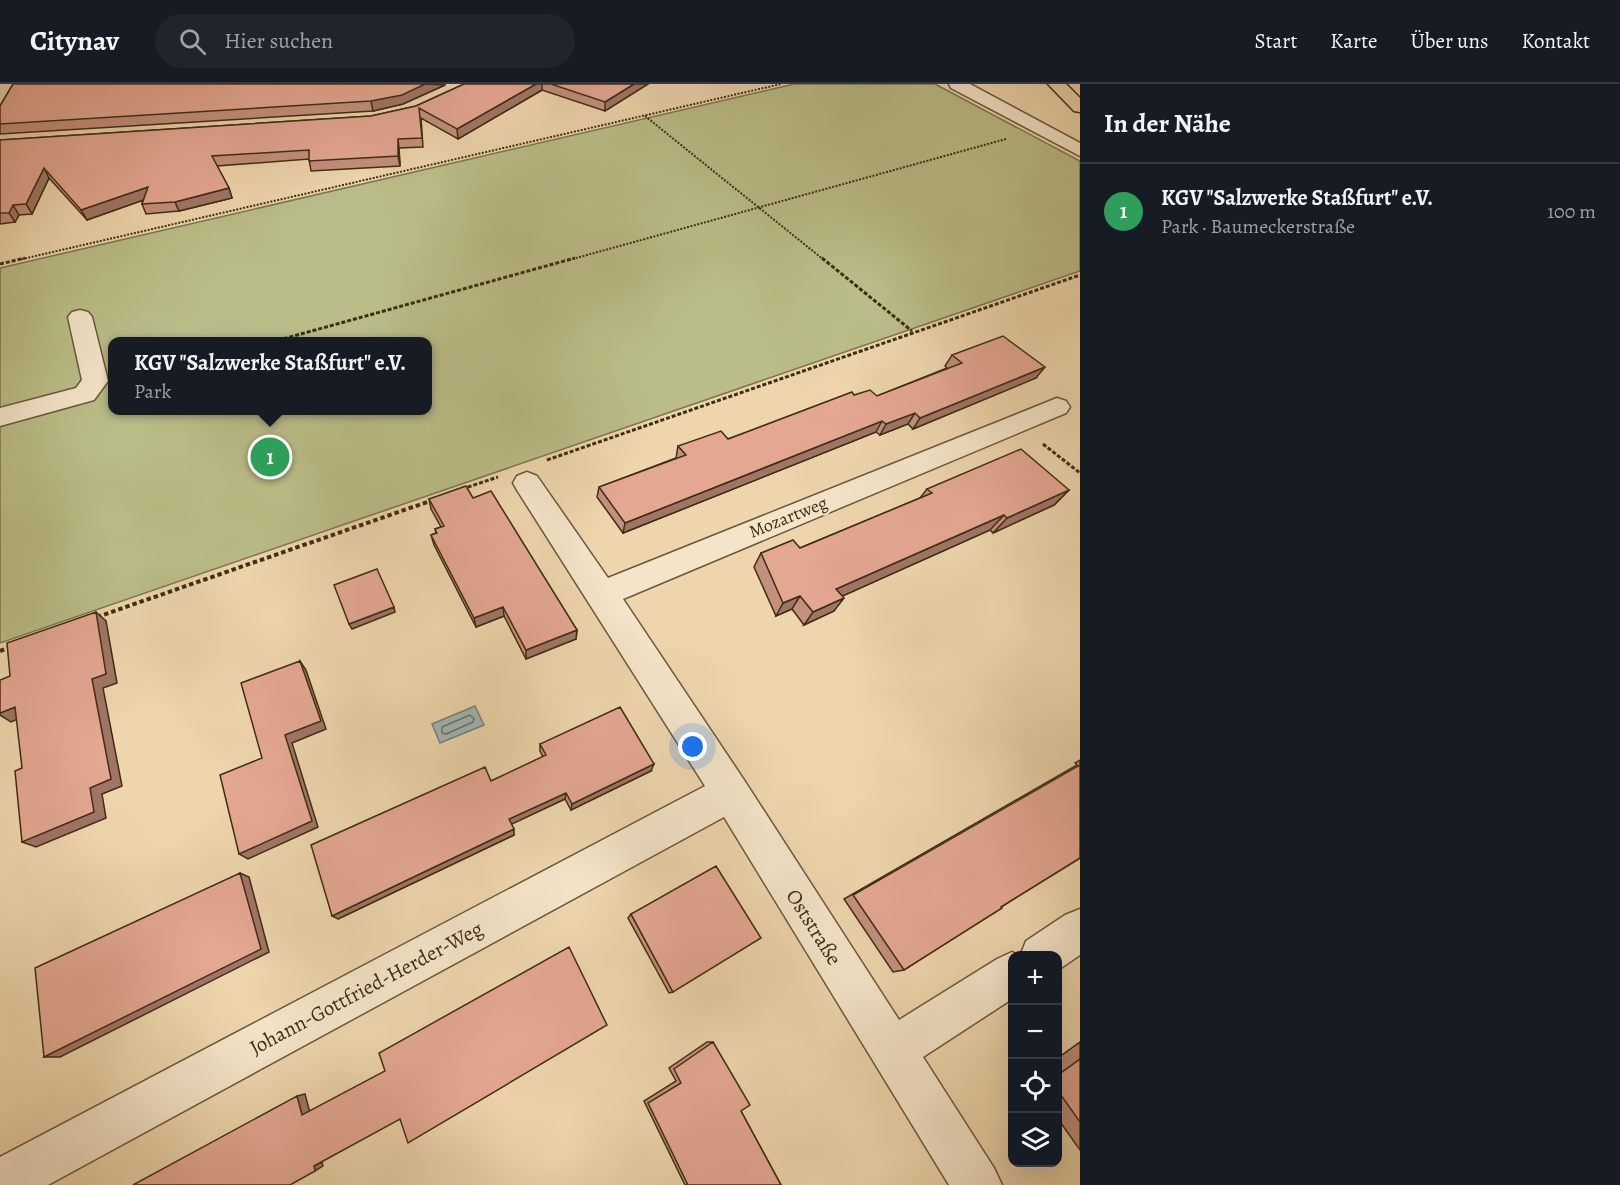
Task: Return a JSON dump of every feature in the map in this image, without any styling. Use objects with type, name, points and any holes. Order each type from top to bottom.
[{"type":"main road","points":[[1056,84],[1080,107]]},
{"type":"street","points":[[957,84],[1080,150]]},
{"type":"street","points":[[0,417],[85,394],[95,381],[81,317]]},
{"type":"street","name":"Mozartweg","points":[[602,594],[1057,407]]},
{"type":"street","points":[[527,483],[602,594]]},
{"type":"street","name":"Oststraße","points":[[602,594],[731,793],[977,1185]]},
{"type":"street","name":"Johann-Gottfried-Herder-Weg","points":[[0,1184],[731,793]]},
{"type":"street","points":[[1048,951],[1080,930]]},
{"type":"street","points":[[891,1051],[1008,977]]},
{"type":"path","points":[[0,264],[782,84]]},
{"type":"path","points":[[645,116],[912,332]]},
{"type":"path","points":[[290,337],[758,206],[1042,130]]},
{"type":"path","points":[[1017,423],[1080,473]]},
{"type":"green space","points":[[794,84],[935,84],[1080,161],[1080,271],[0,643],[0,268]]},
{"type":"water","points":[[475,706],[484,725],[440,743],[432,724]]},
{"type":"building","points":[[13,84],[425,84],[402,95],[371,101],[0,124],[0,106]]},
{"type":"building","points":[[464,84],[536,84],[457,129],[419,108],[422,138],[398,139],[398,156],[309,161],[309,150],[212,156],[229,188],[175,202],[142,204],[148,187],[81,210],[44,168],[26,204],[13,205],[9,213],[0,213],[0,140],[371,116],[416,106]]},
{"type":"building","points":[[551,84],[634,84],[605,102]]},
{"type":"building","points":[[1003,336],[1045,367],[920,418],[915,413],[886,424],[882,421],[625,523],[599,487],[686,455],[678,446],[721,431],[728,439],[852,392],[854,395],[870,390],[877,396],[962,363],[952,355]]},
{"type":"building","points":[[1021,449],[1069,490],[1007,518],[1004,515],[836,589],[844,598],[813,612],[800,596],[783,603],[761,553],[793,540],[800,548],[932,493],[927,489]]},
{"type":"building","points":[[466,486],[473,498],[491,491],[577,630],[526,650],[503,607],[474,618],[431,535],[437,533],[435,529],[444,526],[429,499]]},
{"type":"building","points":[[377,569],[394,607],[349,624],[334,585]]},
{"type":"building","points":[[96,612],[106,674],[92,679],[111,779],[90,788],[94,812],[22,842],[15,771],[22,768],[15,707],[0,713],[0,680],[10,676],[7,643]]},
{"type":"building","points":[[300,661],[321,721],[285,735],[312,821],[239,854],[220,775],[262,758],[241,683]]},
{"type":"building","points":[[620,707],[654,764],[572,804],[566,793],[509,819],[514,829],[332,916],[311,845],[485,767],[491,781],[546,755],[540,744]]},
{"type":"building","points":[[1080,765],[1080,858],[904,970],[853,895]]},
{"type":"building","points":[[716,866],[761,938],[673,992],[631,914]]},
{"type":"building","points":[[240,873],[261,949],[44,1057],[35,968]]},
{"type":"building","points":[[569,947],[607,1025],[408,1143],[400,1119],[314,1166],[315,1171],[290,1185],[133,1185],[297,1096],[302,1115],[385,1071],[379,1053]]},
{"type":"building","points":[[713,1042],[750,1105],[741,1111],[781,1185],[688,1185],[648,1103],[681,1083],[674,1069]]},
{"type":"building","points":[[1080,1059],[1080,1122],[1062,1097],[1062,1072]]},
{"type":"place","name":"KGV \"Salzwerke Staßfurt\" e.V.","points":[[270,457]]}]
